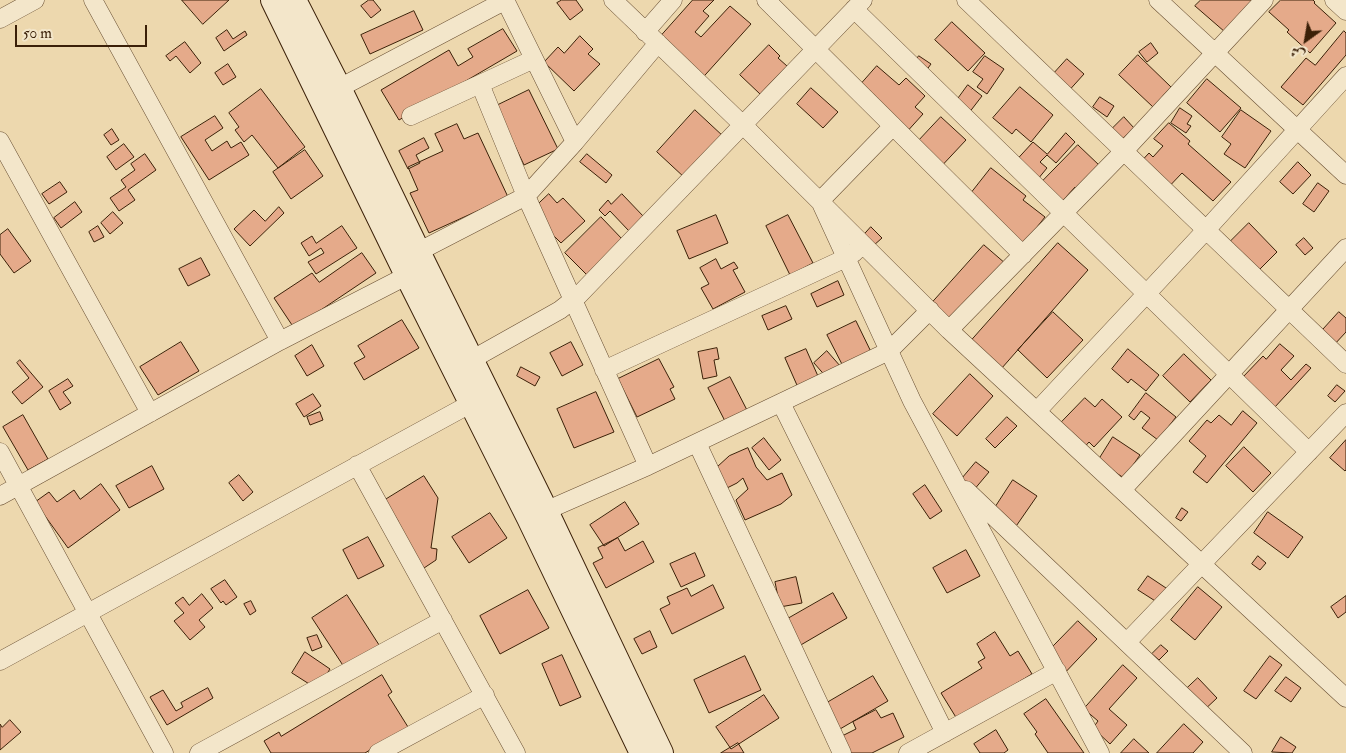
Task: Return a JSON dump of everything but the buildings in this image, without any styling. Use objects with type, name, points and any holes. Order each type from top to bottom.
[{"type":"main road","points":[[273,0],[330,92]]},
{"type":"main road","points":[[294,0],[330,92],[413,263],[538,515],[661,753]]},
{"type":"main road","points":[[413,263],[471,360],[480,399]]},
{"type":"main road","points":[[538,515],[642,753]]},
{"type":"street","points":[[0,19],[35,0]]},
{"type":"street","points":[[93,0],[280,341]]},
{"type":"street","points":[[330,92],[505,0],[575,142]]},
{"type":"street","points":[[613,0],[743,125],[950,330],[1346,698]]},
{"type":"street","points":[[0,496],[280,341],[526,196],[575,142],[651,38],[673,0]]},
{"type":"street","points":[[966,0],[1346,364]]},
{"type":"street","points":[[1158,0],[1346,176]]},
{"type":"street","points":[[950,330],[1124,151],[1264,0]]},
{"type":"street","points":[[1334,0],[1346,11]]},
{"type":"street","points":[[776,4],[816,50],[1023,255]]},
{"type":"street","points":[[471,360],[560,310],[573,300],[858,5],[1063,214],[1309,452]]},
{"type":"street","points":[[411,116],[534,59]]},
{"type":"street","points":[[1037,411],[1206,230],[1346,76]]},
{"type":"street","points":[[480,84],[526,196],[648,466]]},
{"type":"street","points":[[820,201],[892,126]]},
{"type":"street","points":[[0,141],[150,413]]},
{"type":"street","points":[[820,201],[912,401],[1058,671],[1100,753]]},
{"type":"street","points":[[604,370],[846,258],[865,245]]},
{"type":"street","points":[[1122,490],[1346,248]]},
{"type":"street","points":[[538,515],[648,466],[889,351],[930,310]]},
{"type":"street","points":[[0,661],[480,399]]},
{"type":"street","points":[[781,403],[945,733]]},
{"type":"street","points":[[1127,642],[1346,412]]},
{"type":"street","points":[[697,443],[842,753]]},
{"type":"street","points":[[0,452],[164,753]]},
{"type":"street","points":[[357,465],[516,753]]},
{"type":"street","points":[[954,479],[1243,753]]},
{"type":"street","points":[[199,753],[443,620]]},
{"type":"street","points":[[908,753],[1058,671]]},
{"type":"street","points":[[380,753],[484,695]]}]
